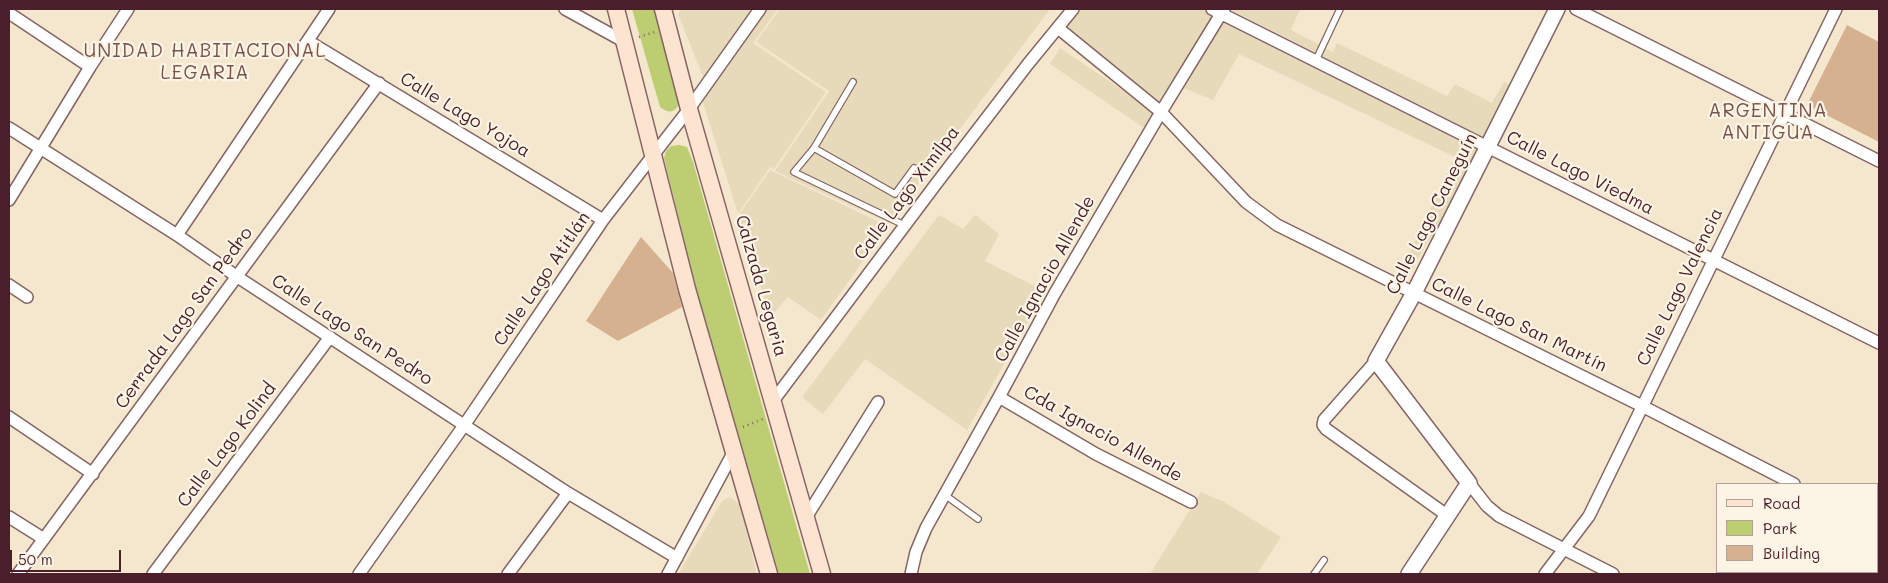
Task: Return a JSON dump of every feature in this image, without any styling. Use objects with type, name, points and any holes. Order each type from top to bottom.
[{"type":"main road","points":[[616,9],[652,155],[733,453],[769,574]]},
{"type":"main road","name":"Calzada Legaria","points":[[663,9],[689,109],[822,574]]},
{"type":"street","points":[[9,200],[90,67],[128,9]]},
{"type":"street","points":[[177,234],[329,9]]},
{"type":"street","points":[[565,9],[624,42]]},
{"type":"street","name":"Calle Lago Atitlán","points":[[359,574],[465,424],[603,220],[689,109],[760,9]]},
{"type":"street","name":"Calle Lago Ximilpa","points":[[774,407],[904,225],[1028,64],[1073,9]]},
{"type":"street","name":"Calle Lago Caneguín","points":[[1448,516],[1323,424],[1324,420],[1376,361],[1414,293],[1557,9]]},
{"type":"street","points":[[1576,9],[1879,161]]},
{"type":"street","name":"Calle Lago Valencia","points":[[1545,574],[1589,516],[1836,9]]},
{"type":"street","name":"Calle Lago Viedma","points":[[1219,10],[1879,343]]},
{"type":"street","name":"Calle Ignacio Allende","points":[[911,574],[916,552],[926,528],[1000,397],[1055,293],[1162,112],[1219,10]]},
{"type":"street","points":[[9,13],[90,67]]},
{"type":"street","name":"Calle Lago San Martín","points":[[1058,28],[1162,112],[1246,202],[1277,225],[1642,406],[1792,483]]},
{"type":"street","name":"Calle Lago Yojoa","points":[[308,41],[603,220]]},
{"type":"street","name":"Cerrada Lago San Pedro","points":[[18,574],[379,83]]},
{"type":"street","name":"Calle Lago San Pedro","points":[[9,128],[177,234],[236,276],[568,493],[677,558]]},
{"type":"street","points":[[9,285],[28,297]]},
{"type":"street","name":"Calle Lago Kolind","points":[[153,574],[330,337]]},
{"type":"street","points":[[1376,361],[1487,506],[1499,516],[1613,574]]},
{"type":"street","name":"Cda Ignacio Allende","points":[[1000,397],[1096,454],[1191,502]]},
{"type":"street","points":[[805,518],[878,402]]},
{"type":"street","points":[[9,417],[93,474]]},
{"type":"street","points":[[668,574],[733,453]]},
{"type":"street","points":[[1409,574],[1469,483]]},
{"type":"street","points":[[508,574],[568,493]]},
{"type":"street","points":[[9,517],[44,539]]},
{"type":"lane","points":[[1316,60],[1340,9]]},
{"type":"lane","points":[[853,82],[814,148],[794,172],[904,225]]},
{"type":"lane","points":[[814,148],[895,194],[914,168]]},
{"type":"lane","points":[[945,495],[978,518]]},
{"type":"lane","points":[[1314,574],[1324,560]]},
{"type":"path","points":[[624,42],[668,28]]},
{"type":"path","points":[[728,434],[774,407]]},
{"type":"shaded area","points":[[681,9],[755,9],[704,79],[678,14]]},
{"type":"shaded area","points":[[765,9],[778,9],[753,43],[826,92],[774,169],[770,167],[738,214],[701,96]]},
{"type":"shaded area","points":[[780,9],[1050,9],[889,223],[775,171],[829,91],[756,42]]},
{"type":"shaded area","points":[[1080,9],[1201,9],[1215,16],[1161,103],[1064,29]]},
{"type":"shaded area","points":[[1234,9],[1300,9],[1291,30],[1333,52],[1337,43],[1447,96],[1455,84],[1492,103],[1504,82],[1512,86],[1485,138],[1233,11]]},
{"type":"shaded area","points":[[1224,19],[1479,149],[1448,209],[1410,272],[1402,269],[1455,157],[1239,54],[1213,100],[1184,88]]},
{"type":"shaded area","points":[[1060,48],[1155,112],[1144,128],[1050,64]]},
{"type":"shaded area","points":[[770,170],[888,226],[821,320],[788,297],[770,317],[739,215]]},
{"type":"shaded area","points":[[939,215],[963,229],[975,215],[999,234],[985,261],[1045,291],[967,430],[865,359],[823,414],[802,397]]},
{"type":"shaded area","points":[[1201,492],[1224,502],[1281,537],[1257,574],[1150,574]]},
{"type":"shaded area","points":[[731,497],[740,505],[757,574],[678,574],[723,500]]},
{"type":"green space","points":[[632,9],[657,9],[680,100],[673,111],[667,111],[660,107]]},
{"type":"green space","points":[[671,146],[687,147],[693,162],[810,574],[779,574],[693,277],[664,158],[666,151]]},
{"type":"building","points":[[1847,25],[1879,42],[1879,142],[1807,105]]},
{"type":"building","points":[[641,237],[673,273],[682,307],[618,341],[586,321]]},
{"type":"district","name":"UNIDAD HABITACIONAL LEGARIA","points":[[205,62]]},
{"type":"district","name":"ARGENTINA ANTIGUA","points":[[1768,122]]}]
